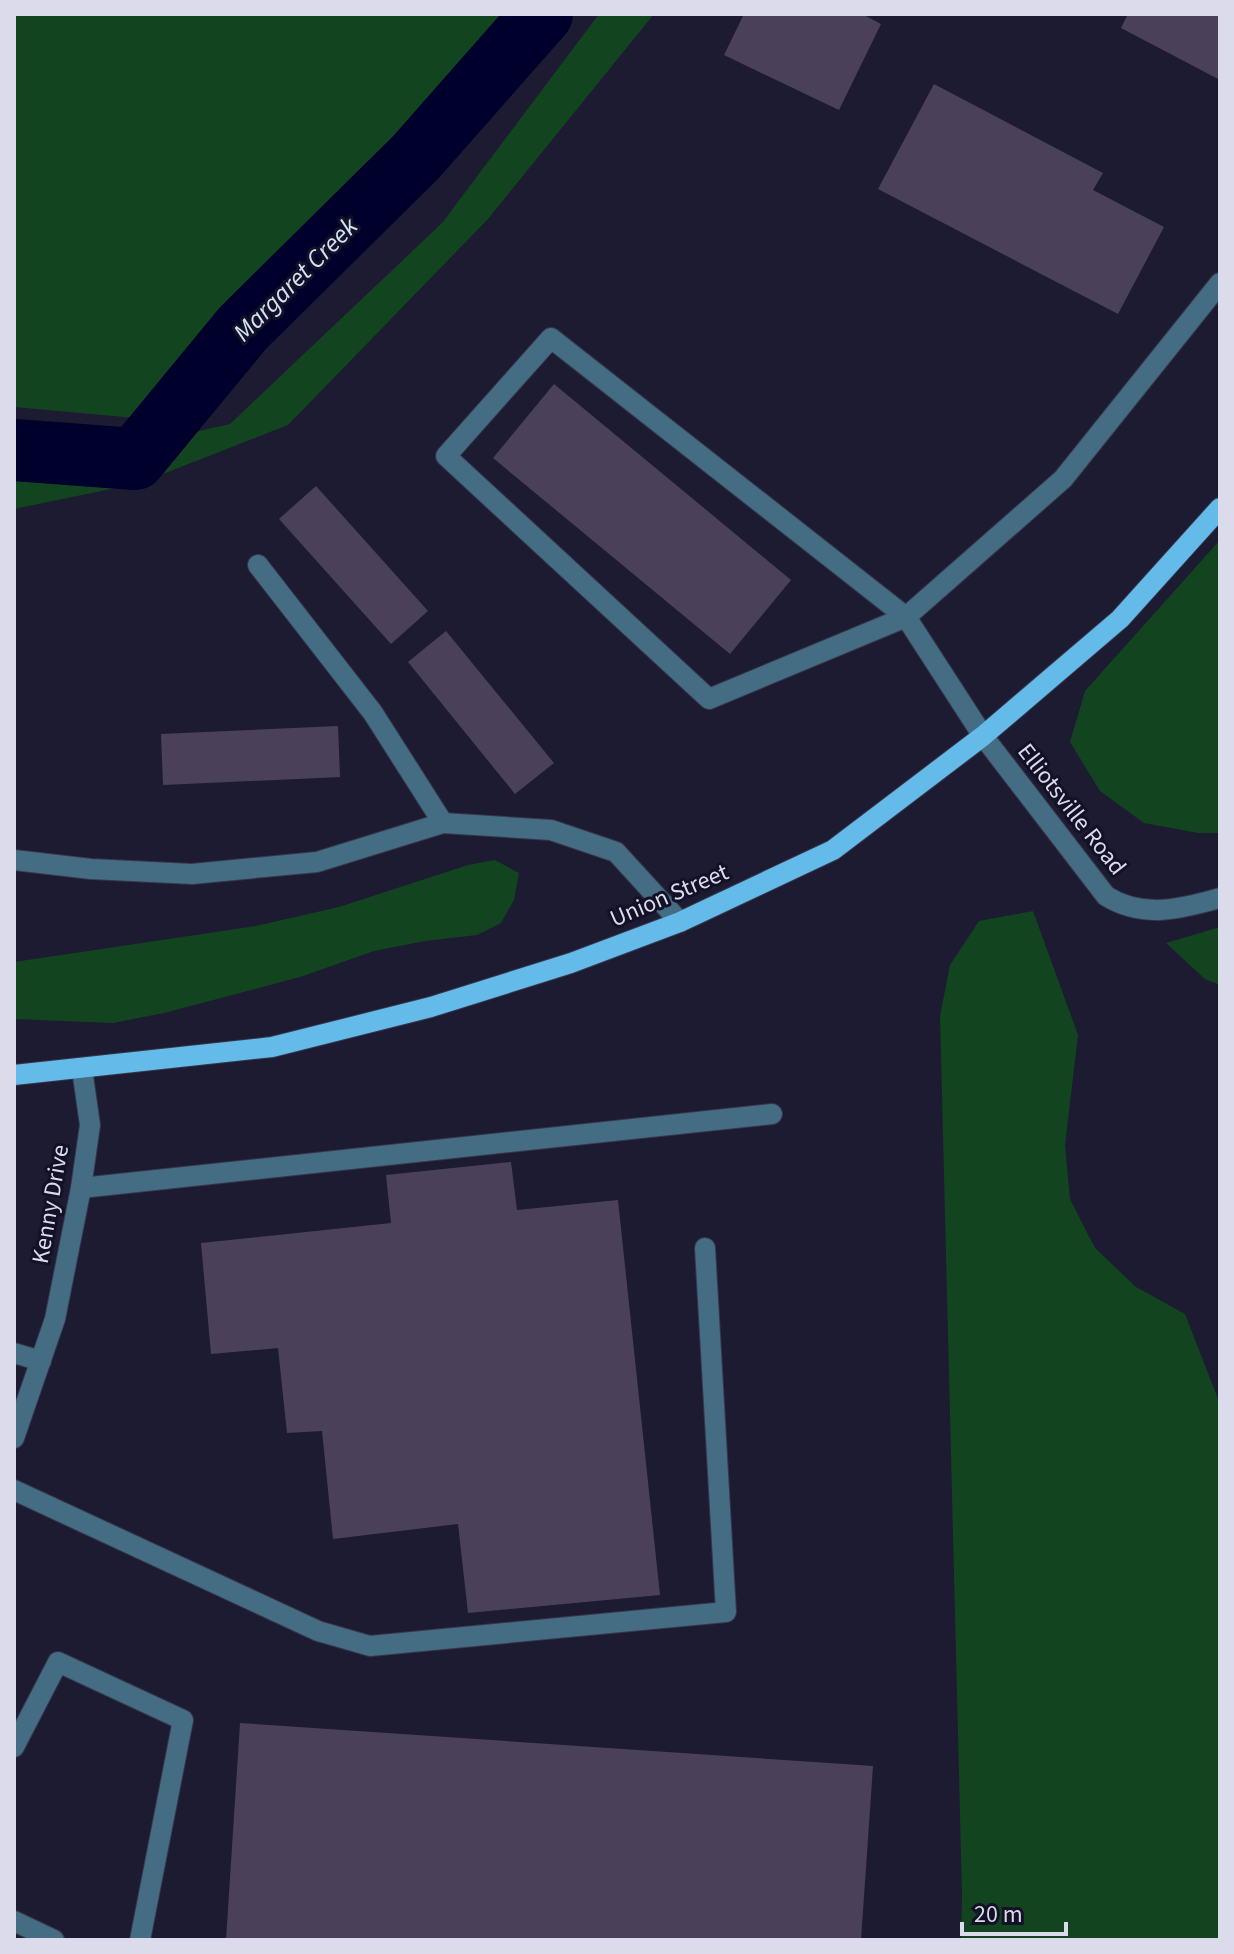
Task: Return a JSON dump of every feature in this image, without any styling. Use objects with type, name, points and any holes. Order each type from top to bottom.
[{"type":"main road","name":"Union Street","points":[[14,1075],[272,1047],[431,1007],[571,963],[680,922],[833,850],[983,736],[1120,619],[1220,508]]},
{"type":"street","points":[[906,617],[551,338],[446,456],[709,699],[906,617],[1063,479],[1220,283]]},
{"type":"street","points":[[258,565],[373,713],[443,823]]},
{"type":"street","name":"Elliotsville Road","points":[[906,617],[983,736],[1106,896],[1122,906],[1159,911],[1181,909],[1220,898]]},
{"type":"street","points":[[14,860],[91,869],[192,874],[317,862],[443,823],[551,830],[616,852],[680,922]]},
{"type":"street","name":"Kenny Drive","points":[[14,1438],[55,1319],[81,1188],[90,1125],[82,1069]]},
{"type":"street","points":[[81,1188],[772,1114]]},
{"type":"street","points":[[14,1490],[318,1631],[370,1646],[726,1612],[705,1248]]},
{"type":"street","points":[[14,1353],[41,1361]]},
{"type":"street","points":[[14,1747],[58,1662],[183,1720],[140,1940]]},
{"type":"street","points":[[14,1921],[54,1940]]},
{"type":"green space","points":[[14,14],[520,14],[201,377],[169,421],[14,407]]},
{"type":"green space","points":[[599,14],[654,14],[488,219],[288,425],[140,483],[14,509],[14,440],[98,454],[230,424],[442,223]]},
{"type":"green space","points":[[1220,540],[1220,833],[1198,833],[1144,823],[1100,791],[1070,742],[1085,691]]},
{"type":"green space","points":[[495,860],[519,873],[514,900],[501,923],[477,935],[374,951],[300,977],[164,1013],[113,1023],[14,1019],[14,962],[256,926],[339,907],[468,865]]},
{"type":"green space","points":[[1033,911],[1078,1035],[1065,1145],[1070,1199],[1095,1248],[1136,1287],[1185,1314],[1220,1404],[1220,1940],[961,1940],[940,1016],[950,965],[979,921]]},
{"type":"green space","points":[[1220,927],[1220,985],[1205,979],[1166,943]]},
{"type":"building","points":[[744,14],[862,14],[881,24],[839,110],[724,55]]},
{"type":"building","points":[[1128,14],[1220,14],[1220,80],[1121,28]]},
{"type":"building","points":[[934,84],[1103,173],[1093,190],[1164,227],[1118,314],[878,189]]},
{"type":"building","points":[[554,384],[791,580],[730,654],[493,458]]},
{"type":"building","points":[[316,486],[428,611],[391,644],[279,519]]},
{"type":"building","points":[[446,631],[554,763],[515,794],[408,662]]},
{"type":"building","points":[[338,726],[340,777],[163,785],[161,734]]},
{"type":"building","points":[[511,1162],[517,1210],[618,1200],[660,1595],[468,1613],[458,1524],[333,1539],[322,1431],[287,1433],[278,1348],[211,1354],[201,1243],[391,1223],[386,1175]]},
{"type":"building","points":[[240,1723],[873,1766],[861,1940],[226,1940]]},
{"type":"waterway","name":"Margaret Creek","points":[[14,450],[135,459],[243,328],[416,157],[542,14]]}]
